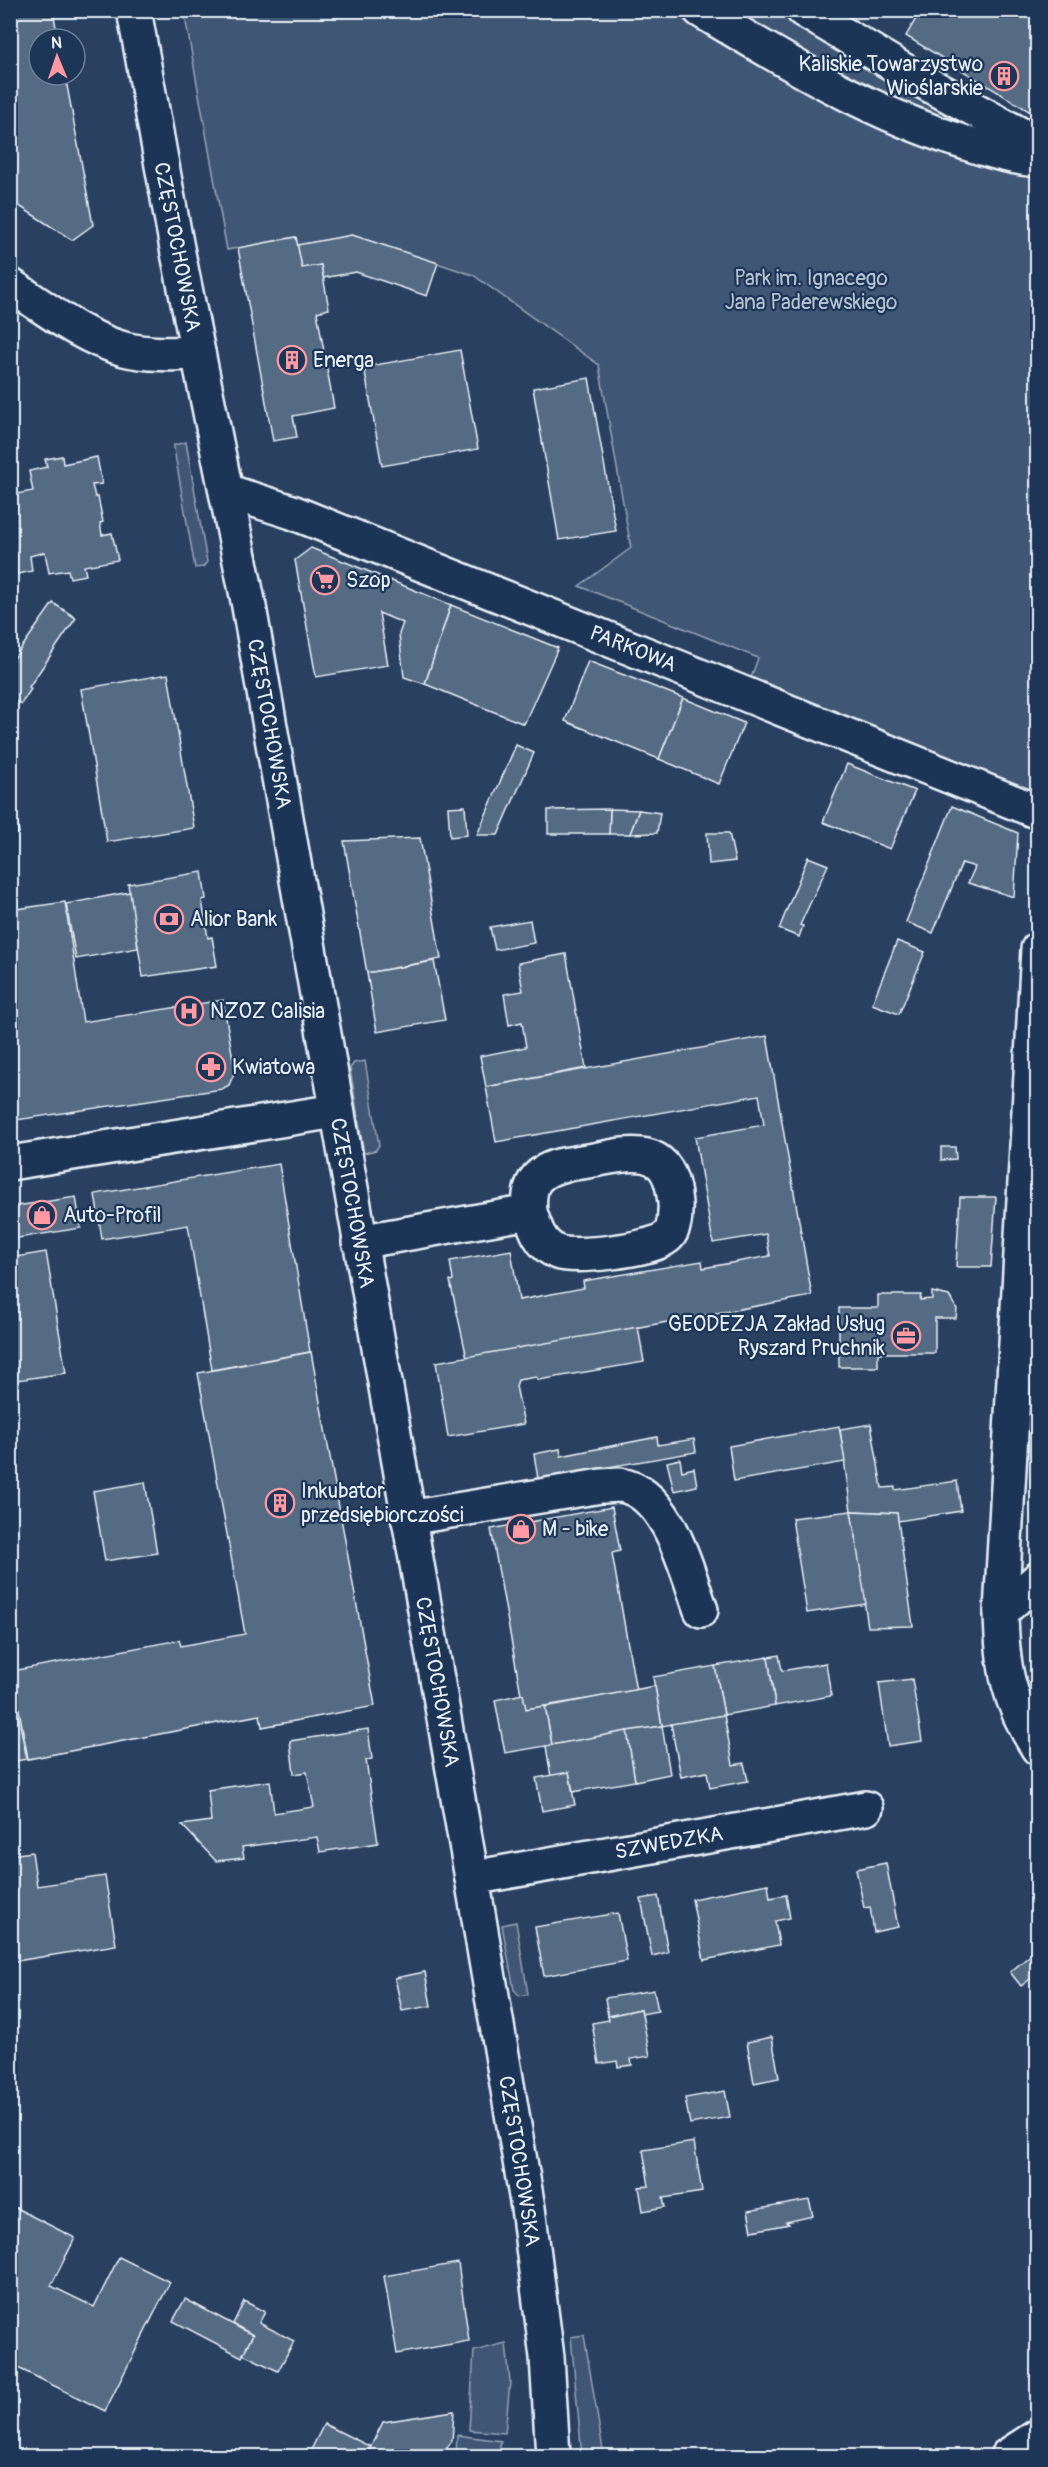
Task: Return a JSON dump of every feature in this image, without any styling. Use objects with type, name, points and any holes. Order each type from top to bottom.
[{"type":"street","name":"CZĘSTOCHOWSKA","points":[[134,10],[226,491],[472,1878],[528,2208],[544,2324],[553,2457]]},
{"type":"street","points":[[700,10],[865,104],[943,136],[1016,158],[1038,160]]},
{"type":"street","points":[[803,10],[913,76],[1038,144]]},
{"type":"street","points":[[10,285],[55,315],[124,349],[171,354],[198,353]]},
{"type":"street","name":"PARKOWA","points":[[226,491],[292,512],[1038,812]]},
{"type":"street","points":[[1038,949],[1001,1612],[1002,1652],[1008,1687],[1021,1721],[1038,1748]]},
{"type":"street","points":[[10,1163],[336,1111]]},
{"type":"street","points":[[359,1242],[530,1212]]},
{"type":"street","points":[[408,1518],[601,1486],[621,1485],[635,1491],[655,1507],[671,1529],[701,1610]]},
{"type":"street","points":[[1001,1612],[1038,1580]]},
{"type":"street","name":"SZWEDZKA","points":[[472,1878],[866,1808]]},
{"type":"street","name":"CZĘSTOCHOWSKA","points":[[535,2457],[549,2399]]},
{"type":"street","points":[[1007,2457],[1038,2436]]},
{"type":"green space","name":"Park im. Ignacego Jana Paderewskiego","points":[[184,11],[786,11],[907,84],[1037,156],[1037,795],[751,678],[758,658],[579,586],[631,548],[599,365],[473,275],[352,235],[297,245],[296,237],[227,250]]},
{"type":"green space","points":[[186,442],[207,562],[203,567],[195,568],[174,449],[174,445]]},
{"type":"green space","points":[[365,1061],[379,1145],[376,1150],[364,1153],[350,1068],[354,1063]]},
{"type":"green space","points":[[516,1922],[528,1994],[520,1996],[514,1990],[502,1925]]},
{"type":"green space","points":[[584,2335],[604,2456],[582,2456],[571,2337]]},
{"type":"green space","points":[[506,2343],[510,2382],[505,2433],[469,2430],[474,2351]]},
{"type":"green space","points":[[457,2435],[501,2441],[498,2456],[456,2456]]},
{"type":"building","points":[[10,10],[53,10],[56,27],[27,27],[27,87],[67,87],[93,225],[72,240],[10,200]]},
{"type":"building","name":"Kaliskie Towarzystwo Wioślarskie","points":[[921,10],[1029,10],[1038,16],[1037,116],[906,36]]},
{"type":"building","points":[[352,235],[438,263],[427,296],[356,272],[323,278],[321,265],[302,268],[297,245]]},
{"type":"building","name":"Energa","points":[[296,237],[302,268],[321,265],[329,309],[317,312],[334,408],[293,416],[297,437],[273,441],[238,248]]},
{"type":"building","points":[[460,350],[478,449],[382,466],[364,367]]},
{"type":"building","points":[[589,378],[616,531],[559,540],[533,388]]},
{"type":"building","points":[[62,456],[63,464],[97,457],[102,484],[92,485],[95,497],[98,497],[103,522],[100,523],[102,535],[112,533],[118,560],[84,566],[86,575],[70,578],[68,570],[49,573],[45,552],[30,556],[32,571],[14,575],[10,579],[10,479],[13,479],[17,494],[33,491],[29,471],[47,467],[45,459]]},
{"type":"building","points":[[311,548],[451,605],[425,684],[404,677],[399,634],[403,623],[379,613],[388,665],[316,677],[295,560]]},
{"type":"building","points":[[53,603],[76,618],[29,687],[31,689],[21,704],[10,698],[10,664]]},
{"type":"building","points":[[451,605],[558,648],[524,724],[425,684]]},
{"type":"building","points":[[588,661],[683,698],[659,759],[565,721]]},
{"type":"building","points":[[168,674],[194,828],[107,842],[81,689]]},
{"type":"building","points":[[683,698],[744,723],[719,784],[659,759]]},
{"type":"building","points":[[516,745],[534,753],[498,835],[477,835]]},
{"type":"building","points":[[847,764],[915,791],[890,849],[823,822]]},
{"type":"building","points":[[13,799],[19,833],[10,835],[10,800]]},
{"type":"building","points":[[465,806],[467,835],[450,837],[448,807]]},
{"type":"building","points":[[952,806],[1018,833],[1014,897],[968,883],[975,867],[962,863],[933,933],[906,922]]},
{"type":"building","points":[[610,809],[639,810],[630,834],[609,834]]},
{"type":"building","points":[[610,809],[609,834],[548,834],[548,810]]},
{"type":"building","points":[[639,810],[660,813],[657,833],[630,834]]},
{"type":"building","points":[[707,833],[729,833],[735,861],[709,864]]},
{"type":"building","points":[[420,838],[441,959],[367,973],[344,841]]},
{"type":"building","points":[[808,857],[828,865],[800,925],[803,926],[799,937],[779,929]]},
{"type":"building","name":"Alior Bank","points":[[202,872],[206,899],[202,900],[208,938],[212,937],[217,966],[143,977],[128,884]]},
{"type":"building","points":[[130,892],[138,948],[76,959],[66,904]]},
{"type":"building","name":"NZOZ Calisia","points":[[65,902],[83,1022],[223,1000],[235,1071],[229,1085],[222,1089],[10,1121],[10,910]]},
{"type":"building","points":[[530,920],[534,943],[495,950],[490,927]]},
{"type":"building","points":[[897,941],[925,952],[899,1014],[872,1004]]},
{"type":"building","points":[[566,954],[586,1068],[486,1087],[480,1056],[526,1047],[522,1022],[509,1025],[504,994],[523,991],[518,963]]},
{"type":"building","points":[[434,961],[445,1020],[377,1032],[367,973]]},
{"type":"building","points":[[767,1036],[812,1296],[467,1358],[450,1281],[453,1280],[450,1261],[511,1250],[519,1300],[584,1288],[583,1281],[702,1261],[703,1268],[770,1256],[766,1234],[713,1243],[695,1137],[764,1125],[759,1095],[496,1142],[486,1087]]},
{"type":"building","points":[[941,1147],[955,1147],[956,1159],[941,1160]]},
{"type":"building","points":[[279,1164],[310,1352],[212,1370],[188,1225],[102,1239],[95,1194]]},
{"type":"building","points":[[76,1197],[81,1228],[12,1239],[10,1207]]},
{"type":"building","points":[[960,1197],[996,1197],[991,1267],[956,1267]]},
{"type":"building","points":[[46,1252],[66,1373],[10,1381],[10,1258]]},
{"type":"building","points":[[932,1292],[949,1296],[957,1309],[956,1318],[935,1318],[935,1353],[878,1353],[878,1367],[839,1367],[839,1308],[878,1308],[878,1295],[921,1295],[920,1300],[932,1299]]},
{"type":"building","points":[[638,1327],[644,1362],[539,1380],[536,1377],[518,1380],[516,1386],[524,1424],[448,1437],[436,1362]]},
{"type":"building","name":"Inkubator przedsiębiorczości","points":[[311,1352],[375,1706],[262,1727],[260,1715],[28,1759],[12,1671],[179,1640],[181,1646],[245,1634],[198,1373]]},
{"type":"building","points":[[871,1424],[882,1488],[895,1487],[895,1490],[957,1481],[961,1511],[898,1521],[897,1513],[851,1511],[840,1429]]},
{"type":"building","points":[[839,1426],[845,1462],[734,1481],[729,1446]]},
{"type":"building","points":[[657,1437],[658,1445],[694,1439],[696,1452],[538,1479],[534,1454],[560,1449],[561,1456]]},
{"type":"building","points":[[680,1459],[682,1471],[694,1468],[697,1486],[674,1491],[667,1462]]},
{"type":"building","points":[[145,1482],[157,1553],[105,1561],[93,1491]]},
{"type":"building","points":[[612,1507],[620,1551],[612,1553],[636,1691],[526,1709],[521,1694],[491,1529]]},
{"type":"building","points":[[851,1511],[897,1513],[913,1626],[868,1627]]},
{"type":"building","points":[[851,1511],[866,1604],[807,1613],[792,1518]]},
{"type":"building","points":[[779,1655],[782,1671],[826,1663],[831,1696],[775,1706],[768,1657]]},
{"type":"building","points":[[768,1657],[775,1706],[724,1715],[715,1666]]},
{"type":"building","points":[[715,1666],[724,1715],[662,1726],[653,1677]]},
{"type":"building","points":[[10,1676],[27,1759],[10,1762]]},
{"type":"building","points":[[912,1679],[922,1741],[888,1746],[879,1683]]},
{"type":"building","points":[[655,1686],[662,1726],[552,1745],[545,1707]]},
{"type":"building","points":[[523,1694],[526,1709],[545,1706],[552,1745],[505,1753],[495,1700]]},
{"type":"building","points":[[724,1715],[733,1765],[744,1763],[748,1781],[710,1788],[707,1772],[681,1777],[671,1724]]},
{"type":"building","points":[[662,1726],[670,1774],[635,1781],[627,1731]]},
{"type":"building","points":[[368,1729],[372,1759],[366,1760],[378,1843],[320,1852],[317,1837],[242,1847],[244,1858],[216,1861],[182,1825],[211,1821],[208,1790],[270,1781],[274,1813],[314,1807],[307,1772],[294,1774],[290,1741]]},
{"type":"building","points":[[627,1731],[635,1781],[573,1792],[569,1772],[551,1777],[546,1746]]},
{"type":"building","points":[[569,1772],[575,1805],[542,1811],[536,1778]]},
{"type":"building","points":[[32,1852],[37,1886],[105,1876],[116,1945],[10,1962],[10,1855]]},
{"type":"building","points":[[886,1863],[898,1927],[874,1932],[870,1907],[864,1908],[856,1869]]},
{"type":"building","points":[[1038,1880],[1038,1896],[1029,1887]]},
{"type":"building","points":[[768,1884],[770,1898],[786,1895],[790,1918],[775,1921],[779,1945],[704,1960],[692,1899]]},
{"type":"building","points":[[658,1896],[668,1952],[652,1956],[641,1899]]},
{"type":"building","points":[[618,1913],[627,1961],[544,1976],[535,1927]]},
{"type":"building","points":[[1038,1949],[1038,1973],[1021,1986],[1010,1972]]},
{"type":"building","points":[[425,1972],[431,2006],[402,2011],[395,1978]]},
{"type":"building","points":[[654,1990],[658,2011],[642,2014],[641,2009],[608,2016],[605,1998]]},
{"type":"building","points":[[641,2009],[650,2056],[631,2059],[632,2065],[618,2067],[617,2061],[599,2064],[592,2023],[609,2020],[608,2016]]},
{"type":"building","points":[[772,2037],[779,2078],[754,2083],[747,2042]]},
{"type":"building","points":[[725,2091],[730,2117],[690,2124],[685,2098]]},
{"type":"building","points":[[694,2142],[702,2192],[663,2198],[665,2207],[643,2211],[639,2187],[649,2186],[643,2150]]},
{"type":"building","points":[[809,2200],[813,2216],[786,2222],[789,2224],[752,2231],[748,2211]]},
{"type":"building","points":[[10,2205],[75,2238],[51,2286],[94,2307],[119,2257],[170,2282],[105,2411],[10,2364]]},
{"type":"building","points":[[458,2263],[469,2341],[397,2354],[384,2276]]},
{"type":"building","points":[[185,2299],[253,2335],[242,2357],[173,2321]]},
{"type":"building","points":[[244,2301],[265,2312],[259,2323],[294,2341],[278,2371],[243,2354],[253,2335],[233,2324]]},
{"type":"building","points":[[454,2411],[452,2441],[441,2456],[366,2456],[383,2422]]},
{"type":"building","points":[[324,2424],[371,2447],[366,2456],[308,2456]]},
{"type":"place","name":"Kaliskie Towarzystwo Wioślarskie","points":[[1004,76]]},
{"type":"place","name":"Energa","points":[[292,360]]},
{"type":"place","name":"Szop","points":[[325,580]]},
{"type":"place","name":"Alior Bank","points":[[169,919]]},
{"type":"place","name":"NZOZ Calisia","points":[[189,1011]]},
{"type":"place","name":"Kwiatowa","points":[[211,1067]]},
{"type":"place","name":"Auto-Profil","points":[[42,1215]]},
{"type":"place","name":"GEODEZJA Zakład Usług Ryszard Pruchnik","points":[[906,1336]]},
{"type":"place","name":"Inkubator przedsiębiorczości","points":[[280,1503]]},
{"type":"place","name":"M - bike","points":[[521,1529]]}]
